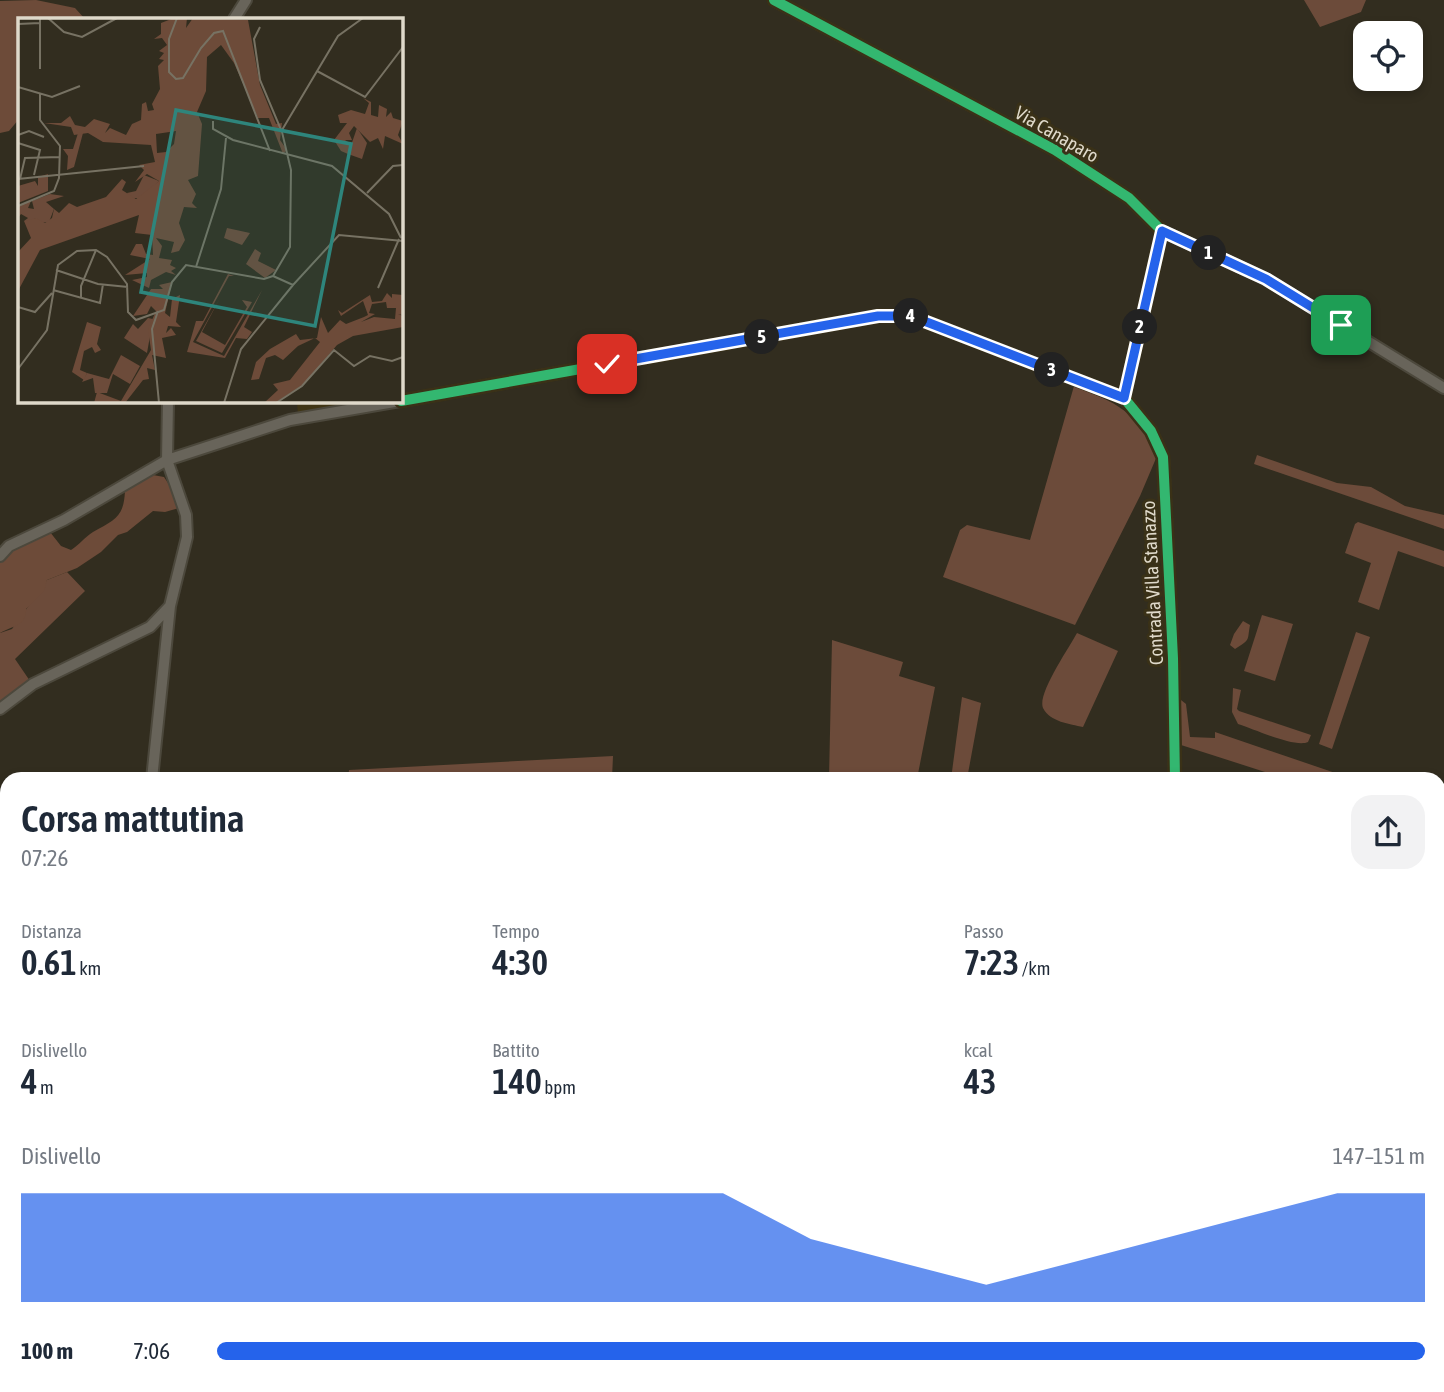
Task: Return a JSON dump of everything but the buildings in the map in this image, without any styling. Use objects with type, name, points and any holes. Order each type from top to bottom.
[{"type":"street","points":[[235,18],[246,0]]},
{"type":"street","name":"Via Canaparo","points":[[774,0],[1055,150],[1129,198],[1162,231]]},
{"type":"street","points":[[402,401],[878,316],[911,316],[1124,398],[1162,231],[1266,279],[1444,388]]},
{"type":"street","name":"Contrada Villa Stanazzo","points":[[1124,398],[1151,430],[1163,457],[1173,658],[1175,772]]},
{"type":"street","points":[[153,772],[170,606],[187,537],[186,515],[167,460],[169,402]]},
{"type":"street","points":[[0,556],[4,547],[64,520],[167,460],[290,420],[394,402]]},
{"type":"street","points":[[0,709],[33,684],[150,627],[170,606]]},
{"type":"shaded area","points":[[36,0],[75,8],[84,18],[18,18],[18,120],[9,131],[0,133],[0,1]]},
{"type":"shaded area","points":[[1304,0],[1366,0],[1361,12],[1320,27]]},
{"type":"shaded area","points":[[1074,386],[1124,410],[1142,429],[1157,456],[1140,496],[1075,625],[943,577],[960,530],[967,525],[1030,540]]},
{"type":"shaded area","points":[[297,402],[369,402],[298,416]]},
{"type":"shaded area","points":[[1257,455],[1337,483],[1371,487],[1405,506],[1444,515],[1444,529],[1254,464]]},
{"type":"shaded area","points":[[153,475],[164,477],[178,498],[179,508],[165,512],[153,511],[77,568],[47,580],[44,591],[26,609],[24,619],[18,625],[0,633],[0,552],[50,532],[61,546],[71,550],[117,516],[123,506],[125,490],[136,481]]},
{"type":"shaded area","points":[[1358,522],[1444,551],[1444,567],[1398,551],[1379,610],[1358,602],[1371,563],[1345,553]]},
{"type":"shaded area","points":[[67,572],[85,591],[15,659],[30,681],[0,701],[0,633],[12,629],[47,580]]},
{"type":"shaded area","points":[[1262,615],[1293,624],[1275,681],[1244,671]]},
{"type":"shaded area","points":[[1243,621],[1250,625],[1248,637],[1235,649],[1230,645]]},
{"type":"shaded area","points":[[1356,632],[1370,637],[1332,749],[1319,744]]},
{"type":"shaded area","points":[[1077,633],[1118,651],[1083,727],[1061,722],[1050,716],[1043,708],[1042,701],[1049,682]]},
{"type":"shaded area","points":[[832,640],[903,662],[899,676],[935,687],[918,772],[829,772]]},
{"type":"shaded area","points":[[1233,688],[1241,690],[1237,709],[1239,711],[1311,735],[1308,742],[1284,740],[1238,724],[1232,712]]},
{"type":"shaded area","points":[[962,697],[981,703],[968,772],[952,772]]},
{"type":"shaded area","points":[[1181,700],[1186,704],[1190,737],[1215,738],[1215,732],[1332,772],[1265,772],[1181,745]]},
{"type":"shaded area","points":[[613,756],[612,772],[349,770]]},
{"type":"cycle path","points":[[774,0],[1055,150],[1129,198],[1162,231],[1124,398]]},
{"type":"cycle path","points":[[402,401],[878,316],[911,316],[1124,398],[1151,431],[1163,457],[1173,658],[1175,772]]},
{"type":"route","points":[[607,364],[878,316],[911,316],[1124,398],[1162,231],[1266,279],[1341,325]]}]
